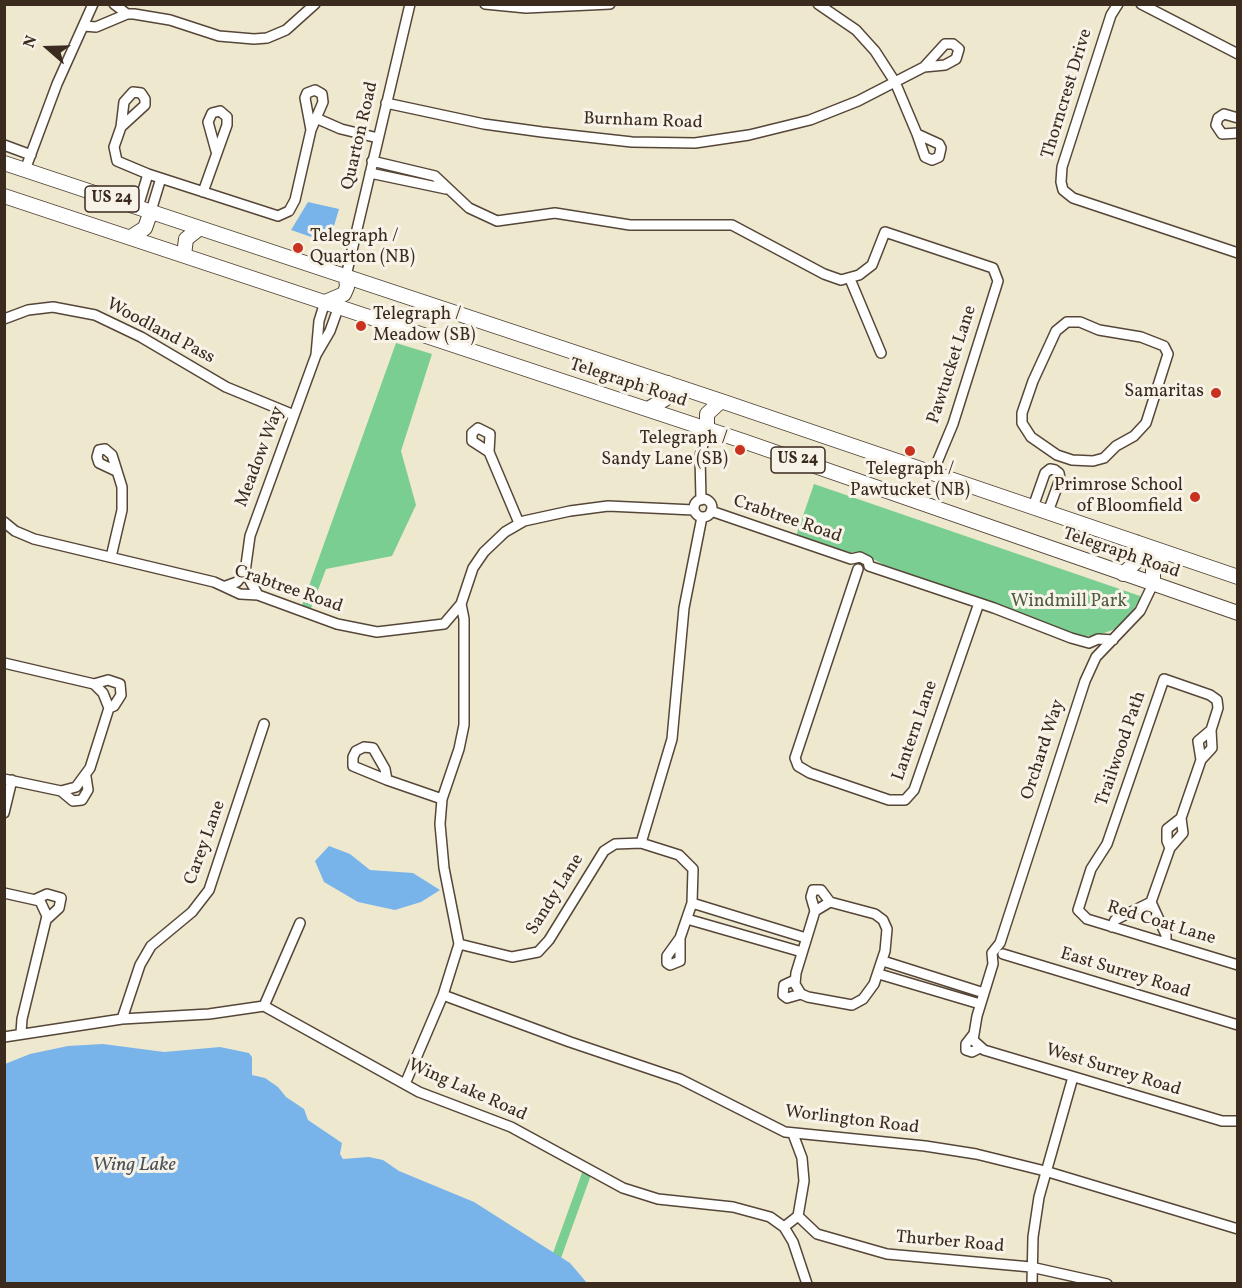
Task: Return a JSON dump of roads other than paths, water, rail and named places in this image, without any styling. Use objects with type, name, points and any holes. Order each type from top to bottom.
[{"type":"highway","name":"Telegraph Road","points":[[4,163],[668,383],[1238,577]]},
{"type":"highway","name":"Telegraph Road","points":[[4,196],[648,409],[1238,613]]},
{"type":"highway","points":[[131,237],[145,228],[144,209]]},
{"type":"highway","points":[[184,255],[186,238],[200,228]]},
{"type":"highway","points":[[325,302],[344,294],[347,287],[346,276]]},
{"type":"highway","points":[[648,409],[665,399],[668,383]]},
{"type":"highway","points":[[706,429],[707,414],[721,401]]},
{"type":"highway","points":[[1124,574],[1138,560],[1139,550],[1136,542]]},
{"type":"highway","points":[[1153,584],[1153,566],[1167,553]]},
{"type":"street","points":[[25,170],[57,84],[93,4]]},
{"type":"street","points":[[114,4],[127,14]]},
{"type":"street","points":[[84,26],[96,27],[127,14],[159,17],[229,38],[267,38],[286,30],[315,4]]},
{"type":"street","name":"Quarton Road","points":[[346,276],[410,4]]},
{"type":"street","points":[[485,4],[526,8],[610,4]]},
{"type":"street","points":[[818,4],[834,13],[867,41],[895,82],[917,134]]},
{"type":"street","name":"Thorncrest Drive","points":[[1118,4],[1111,15],[1062,168],[1063,190],[1073,198],[1238,253]]},
{"type":"street","points":[[1141,4],[1238,54]]},
{"type":"street","name":"Burnham Road","points":[[386,103],[484,124],[542,132],[632,142],[695,142],[759,133],[810,120],[858,101],[924,67]]},
{"type":"street","points":[[121,127],[114,147],[114,156],[124,166],[272,215],[284,214],[293,205],[311,130],[318,119],[323,98],[319,91],[311,90],[307,93],[305,104],[311,130]]},
{"type":"street","points":[[1238,118],[1224,114],[1216,123],[1222,134],[1238,133]]},
{"type":"street","points":[[318,119],[341,129],[378,138]]},
{"type":"street","points":[[4,145],[31,155]]},
{"type":"street","points":[[203,192],[216,151]]},
{"type":"street","points":[[372,161],[435,176],[446,189],[481,216],[497,221],[555,213],[630,225],[732,225],[824,274],[841,280],[850,279],[881,353]]},
{"type":"street","points":[[370,173],[446,189]]},
{"type":"street","points":[[144,209],[148,174]]},
{"type":"street","points":[[144,209],[161,178]]},
{"type":"street","name":"Pawtucket Lane","points":[[850,279],[872,264],[885,232],[993,268],[998,281],[953,424],[933,472]]},
{"type":"street","name":"Meadow Way","points":[[316,355],[318,327],[325,302]]},
{"type":"street","name":"Meadow Way","points":[[245,572],[253,525],[316,355],[330,331],[339,306]]},
{"type":"street","name":"Woodland Pass","points":[[4,319],[42,308],[62,307],[86,312],[141,337],[237,393],[294,415]]},
{"type":"street","points":[[1067,322],[1080,322],[1099,330],[1130,334],[1164,346],[1167,350],[1167,359],[1148,417],[1139,431],[1098,460],[1088,462],[1060,456],[1031,437],[1024,427],[1022,418],[1033,381],[1059,327],[1067,322]]},
{"type":"street","points":[[701,500],[700,456],[706,429]]},
{"type":"street","points":[[489,452],[519,523]]},
{"type":"street","points":[[1033,507],[1046,473],[1054,470],[1060,456]]},
{"type":"street","points":[[1048,512],[1060,479],[1054,470]]},
{"type":"street","points":[[111,557],[123,498],[120,478],[116,471]]},
{"type":"street","points":[[680,938],[692,903],[693,869],[679,855],[641,843],[672,739],[684,608],[702,517],[711,511],[710,503],[701,500],[695,503],[694,510]]},
{"type":"street","points":[[405,1084],[443,995],[459,944],[442,852],[442,799],[464,725],[464,634],[461,604],[465,587],[477,560],[497,538],[519,523],[556,513],[608,506],[694,510],[702,517]]},
{"type":"street","name":"Crabtree Road","points":[[711,511],[851,559],[860,557],[868,561],[869,566]]},
{"type":"street","name":"Crabtree Road","points":[[4,522],[15,531],[34,539],[226,586],[246,596],[258,595],[359,630],[401,631],[444,624]]},
{"type":"street","name":"Crabtree Road","points":[[851,559],[858,568],[866,569],[869,566],[979,603],[1060,635],[1089,643],[1098,639],[1113,640]]},
{"type":"street","name":"Lantern Lane","points":[[858,568],[796,750],[793,765],[889,801],[907,803],[914,790],[979,603]]},
{"type":"street","points":[[226,586],[237,582],[245,572],[258,595]]},
{"type":"street","name":"Orchard Way","points":[[966,1050],[966,1044],[976,1042],[980,1004],[993,964],[992,953],[1000,943],[1085,681],[1096,657],[1140,611],[1153,584]]},
{"type":"street","points":[[461,604],[444,624],[464,634]]},
{"type":"street","points":[[1089,643],[1096,657]]},
{"type":"street","points":[[4,663],[94,684],[108,680],[120,684],[121,695],[114,706],[109,708]]},
{"type":"street","name":"Trailwood Path","points":[[1078,910],[1091,869],[1107,844],[1164,679],[1214,697],[1218,708],[1211,730],[1212,748],[1201,760],[1181,818],[1183,833],[1170,848],[1151,902]]},
{"type":"street","points":[[61,791],[72,801],[82,800],[88,790],[86,777],[109,708],[103,693],[94,684]]},
{"type":"street","name":"Carey Lane","points":[[122,1019],[141,965],[151,946],[192,912],[209,890],[264,724]]},
{"type":"street","name":"Trailwood Path","points":[[1201,760],[1198,741],[1211,730]]},
{"type":"street","points":[[4,813],[8,779],[61,791],[75,787],[86,777]]},
{"type":"street","points":[[387,780],[442,799]]},
{"type":"street","name":"Trailwood Path","points":[[1170,848],[1167,829],[1181,818]]},
{"type":"street","name":"Sandy Lane","points":[[459,944],[512,957],[538,952],[549,940],[604,851],[624,842],[641,843]]},
{"type":"street","points":[[795,980],[784,985],[783,995],[787,998],[801,994],[831,1003],[852,1005],[867,996],[881,968],[887,934],[883,920],[874,914],[830,902],[823,891],[813,890],[811,897],[815,911],[795,980],[801,994]]},
{"type":"street","points":[[4,893],[36,899],[45,908],[46,920],[22,1019],[21,1033]]},
{"type":"street","points":[[36,899],[47,894],[61,898],[59,908],[46,920]]},
{"type":"street","points":[[815,911],[830,902]]},
{"type":"street","points":[[1112,927],[1115,920],[1151,902],[1166,935],[1166,943]]},
{"type":"street","points":[[692,903],[804,945]]},
{"type":"street","name":"Red Coat Lane","points":[[1078,910],[1087,919],[1236,961]]},
{"type":"street","points":[[687,919],[804,945]]},
{"type":"street","points":[[4,1037],[122,1019],[209,1014],[264,1006],[300,923]]},
{"type":"street","points":[[1000,943],[1003,954]]},
{"type":"street","name":"Orchard Way","points":[[993,964],[1003,954]]},
{"type":"street","name":"East Surrey Road","points":[[1003,954],[1238,1025]]},
{"type":"street","points":[[881,968],[984,993]]},
{"type":"street","points":[[881,968],[980,1004]]},
{"type":"street","name":"Worlington Road","points":[[443,995],[680,1079],[719,1096],[770,1126],[793,1134],[943,1148],[1046,1171],[1238,1229]]},
{"type":"street","name":"Wing Lake Road","points":[[264,1006],[405,1084],[434,1098],[511,1127],[632,1192],[667,1201],[745,1209],[770,1217],[784,1227]]},
{"type":"street","name":"West Surrey Road","points":[[966,1050],[972,1052],[976,1042],[1073,1077],[1222,1121],[1238,1121]]},
{"type":"street","points":[[1032,1284],[1035,1218],[1073,1077]]},
{"type":"street","points":[[793,1134],[805,1174],[798,1216],[784,1227],[798,1253],[807,1284]]},
{"type":"street","name":"Thurber Road","points":[[798,1216],[817,1234],[887,1254],[1031,1267],[1107,1284]]},
{"type":"water","points":[[308,202],[339,209],[329,243],[291,230]]},
{"type":"water","points":[[329,846],[350,854],[370,870],[413,873],[440,890],[421,902],[395,910],[358,902],[324,882],[315,861]]},
{"type":"water","name":"Wing Lake","points":[[103,1044],[164,1052],[220,1047],[249,1053],[252,1057],[252,1075],[265,1078],[278,1087],[286,1097],[304,1109],[308,1120],[342,1143],[340,1154],[343,1159],[369,1157],[383,1160],[399,1171],[474,1202],[570,1263],[587,1283],[5,1283],[5,1064],[30,1054],[68,1046]]},
{"type":"place","name":"Telegraph / Quarton (NB)","points":[[298,248]]},
{"type":"place","name":"Telegraph / Meadow (SB)","points":[[361,326]]},
{"type":"place","name":"Samaritas","points":[[1216,393]]},
{"type":"place","name":"Telegraph / Sandy Lane (SB)","points":[[740,450]]},
{"type":"place","name":"Telegraph / Pawtucket (NB)","points":[[910,451]]},
{"type":"place","name":"Primrose School of Bloomfield","points":[[1195,497]]},
{"type":"park label","name":"Windmill Park","points":[[1069,603]]}]
